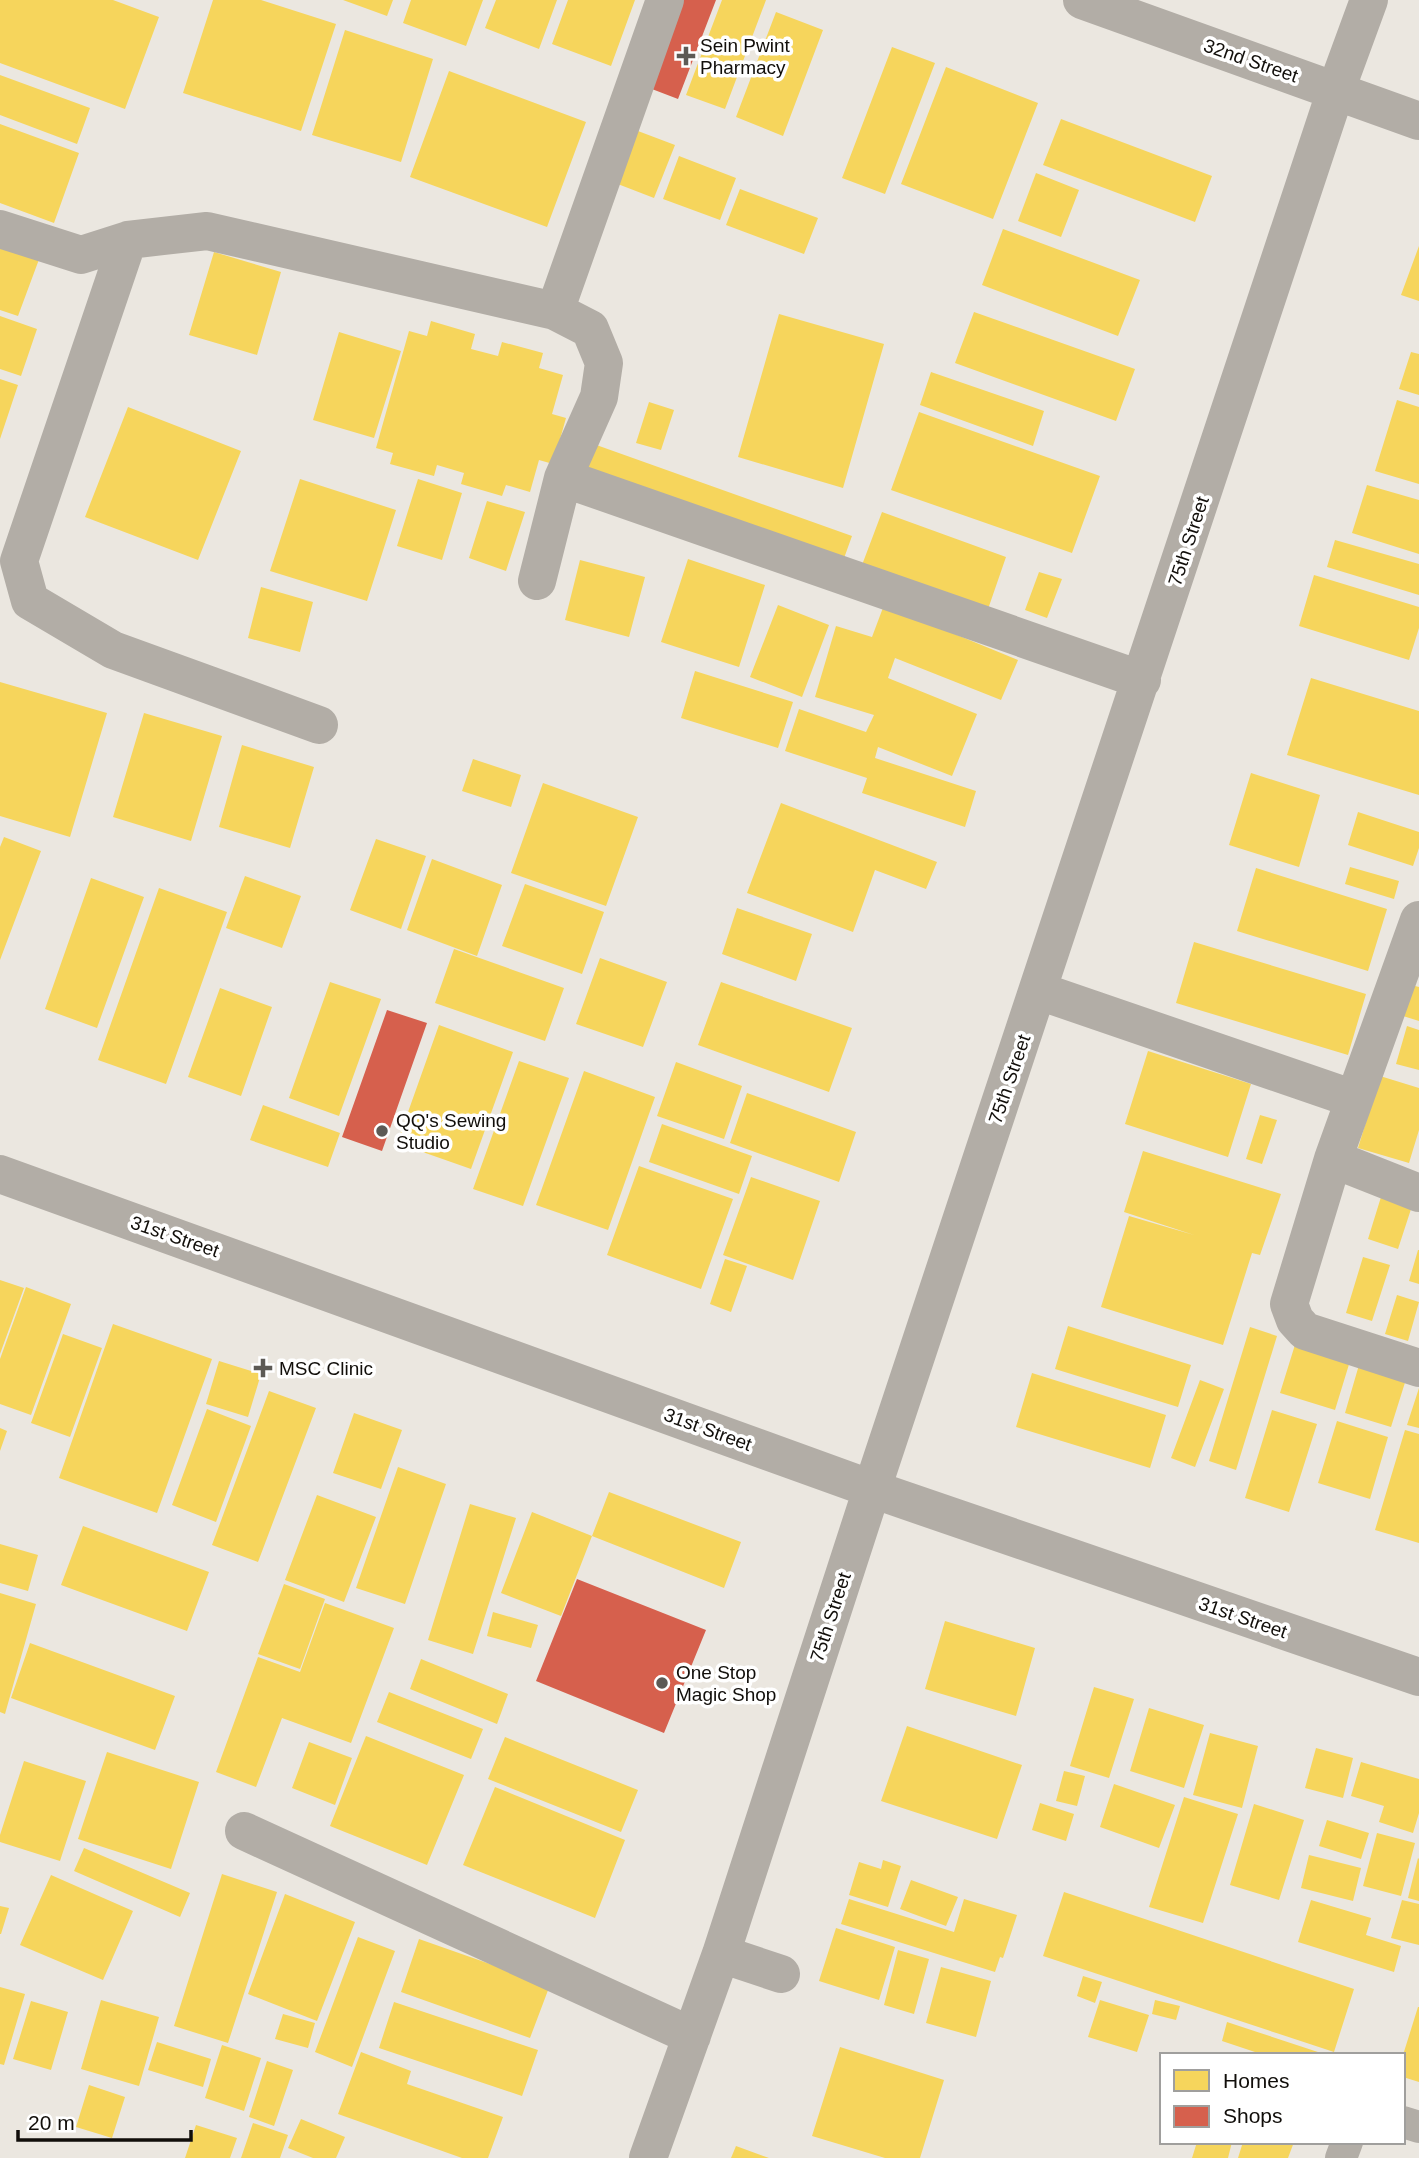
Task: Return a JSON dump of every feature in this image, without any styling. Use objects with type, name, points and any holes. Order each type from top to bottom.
[{"type":"street","points":[[555,311],[665,0]]},
{"type":"street","name":"32nd Street","points":[[1082,0],[1419,121]]},
{"type":"street","name":"75th Street","points":[[649,2158],[721,1954],[872,1489],[1336,90],[1369,0]]},
{"type":"street","points":[[0,229],[81,255],[128,240],[207,231],[555,311],[590,329],[604,363],[599,397],[564,478],[537,581]]},
{"type":"street","points":[[128,240],[19,561],[30,601],[113,650],[319,725]]},
{"type":"street","points":[[564,478],[1142,680]]},
{"type":"street","points":[[1419,920],[1410,974],[1354,1099],[1289,1304],[1295,1320],[1305,1331],[1419,1367]]},
{"type":"street","points":[[1039,990],[1354,1099]]},
{"type":"street","points":[[1333,1159],[1419,1193]]},
{"type":"street","name":"31st Street","points":[[0,1174],[872,1489],[1419,1677]]},
{"type":"street","points":[[244,1831],[692,2036]]},
{"type":"street","points":[[721,1954],[781,1974]]},
{"type":"building: Homes","points":[[0,0],[113,0],[159,17],[125,109],[0,63]]},
{"type":"building: Homes","points":[[213,0],[261,0],[336,24],[301,131],[183,93]]},
{"type":"building: Homes","points":[[343,0],[393,0],[387,16]]},
{"type":"building: Homes","points":[[411,0],[483,0],[466,46],[403,23]]},
{"type":"building: Homes","points":[[496,0],[557,0],[539,49],[485,28]]},
{"type":"building: Homes","points":[[568,0],[635,0],[611,66],[552,44]]},
{"type":"building: Homes","points":[[722,0],[766,0],[725,109],[686,95]]},
{"type":"building: Homes","points":[[776,12],[823,30],[783,136],[736,117]]},
{"type":"building: Homes","points":[[345,30],[433,59],[401,162],[312,135]]},
{"type":"building: Homes","points":[[892,47],[935,63],[885,194],[842,178]]},
{"type":"building: Homes","points":[[946,67],[1038,103],[993,219],[901,184]]},
{"type":"building: Homes","points":[[449,71],[586,122],[547,227],[410,177]]},
{"type":"building: Homes","points":[[0,75],[90,108],[77,144],[0,115]]},
{"type":"building: Homes","points":[[1061,119],[1212,176],[1195,222],[1043,165]]},
{"type":"building: Homes","points":[[0,124],[79,153],[54,223],[0,203]]},
{"type":"building: Homes","points":[[630,128],[675,145],[654,198],[610,181]]},
{"type":"building: Homes","points":[[679,156],[736,178],[720,220],[663,199]]},
{"type":"building: Homes","points":[[1036,173],[1079,190],[1061,237],[1018,221]]},
{"type":"building: Homes","points":[[740,189],[818,218],[804,254],[726,225]]},
{"type":"building: Homes","points":[[1003,229],[1140,280],[1118,336],[982,285]]},
{"type":"building: Homes","points":[[0,239],[41,254],[18,316],[0,310]]},
{"type":"building: Homes","points":[[1419,246],[1419,301],[1401,295]]},
{"type":"building: Homes","points":[[214,252],[281,272],[257,355],[189,335]]},
{"type":"building: Homes","points":[[974,312],[1135,369],[1116,421],[955,363]]},
{"type":"building: Homes","points":[[779,314],[884,344],[843,488],[738,457]]},
{"type":"building: Homes","points":[[0,316],[37,329],[21,376],[0,369]]},
{"type":"building: Homes","points":[[431,321],[475,334],[471,349],[498,356],[502,342],[543,353],[539,368],[563,375],[552,414],[566,418],[553,464],[539,460],[530,492],[506,485],[502,496],[461,484],[464,473],[437,465],[434,476],[390,464],[393,453],[376,448],[409,331],[427,336]]},
{"type":"building: Homes","points":[[339,332],[401,351],[374,438],[313,420]]},
{"type":"building: Homes","points":[[1411,352],[1419,354],[1419,395],[1399,389]]},
{"type":"building: Homes","points":[[931,372],[1044,411],[1033,446],[920,405]]},
{"type":"building: Homes","points":[[0,379],[18,385],[0,439]]},
{"type":"building: Homes","points":[[1397,400],[1419,407],[1419,484],[1375,471]]},
{"type":"building: Homes","points":[[649,402],[674,410],[661,450],[636,443]]},
{"type":"building: Homes","points":[[128,407],[241,451],[198,560],[85,517]]},
{"type":"building: Homes","points":[[919,412],[1100,476],[1072,553],[891,490]]},
{"type":"building: Homes","points":[[588,442],[852,536],[843,561],[579,466]]},
{"type":"building: Homes","points":[[300,479],[396,510],[367,601],[270,571]]},
{"type":"building: Homes","points":[[418,479],[462,493],[442,560],[397,546]]},
{"type":"building: Homes","points":[[1367,485],[1419,500],[1419,554],[1352,533]]},
{"type":"building: Homes","points":[[487,501],[525,512],[506,571],[469,558]]},
{"type":"building: Homes","points":[[882,512],[1006,557],[987,612],[862,565]]},
{"type":"building: Homes","points":[[1335,540],[1419,564],[1419,595],[1327,567]]},
{"type":"building: Homes","points":[[688,559],[765,585],[739,667],[661,642]]},
{"type":"building: Homes","points":[[580,560],[645,577],[629,637],[565,620]]},
{"type":"building: Homes","points":[[1039,572],[1062,579],[1047,618],[1025,610]]},
{"type":"building: Homes","points":[[1314,575],[1419,607],[1419,628],[1409,660],[1299,626]]},
{"type":"building: Homes","points":[[261,587],[313,602],[300,652],[248,638]]},
{"type":"building: Homes","points":[[778,605],[829,625],[802,697],[750,677]]},
{"type":"building: Homes","points":[[884,605],[1018,660],[1001,700],[895,658],[888,678],[977,714],[952,776],[878,747],[875,758],[976,791],[965,827],[862,793],[867,778],[785,751],[799,709],[866,732],[874,715],[815,697],[836,626],[872,637]]},
{"type":"building: Homes","points":[[695,671],[793,702],[778,748],[681,718]]},
{"type":"building: Homes","points":[[1311,678],[1419,711],[1419,795],[1287,755]]},
{"type":"building: Homes","points":[[0,682],[107,713],[70,837],[0,816]]},
{"type":"building: Homes","points":[[144,713],[222,736],[191,841],[113,817]]},
{"type":"building: Homes","points":[[242,745],[314,767],[290,848],[219,827]]},
{"type":"building: Homes","points":[[473,759],[521,775],[511,807],[462,791]]},
{"type":"building: Homes","points":[[1251,773],[1320,795],[1299,867],[1229,845]]},
{"type":"building: Homes","points":[[543,783],[638,817],[606,906],[511,873]]},
{"type":"building: Homes","points":[[781,803],[937,862],[926,889],[875,870],[853,932],[747,893]]},
{"type":"building: Homes","points":[[1358,812],[1419,832],[1419,848],[1413,866],[1348,845]]},
{"type":"building: Homes","points":[[4,837],[41,851],[0,960],[0,847]]},
{"type":"building: Homes","points":[[376,839],[426,856],[401,929],[350,910]]},
{"type":"building: Homes","points":[[432,859],[502,885],[477,956],[407,930]]},
{"type":"building: Homes","points":[[1350,867],[1399,881],[1394,899],[1345,884]]},
{"type":"building: Homes","points":[[1256,868],[1387,909],[1368,971],[1237,931]]},
{"type":"building: Homes","points":[[245,876],[301,896],[282,948],[226,928]]},
{"type":"building: Homes","points":[[91,878],[144,897],[97,1028],[45,1009]]},
{"type":"building: Homes","points":[[525,884],[604,912],[582,974],[502,946]]},
{"type":"building: Homes","points":[[159,888],[227,912],[166,1084],[98,1060]]},
{"type":"building: Homes","points":[[737,908],[812,934],[796,981],[722,954]]},
{"type":"building: Homes","points":[[1194,942],[1366,994],[1348,1055],[1176,1003]]},
{"type":"building: Homes","points":[[454,949],[564,988],[545,1041],[435,1003]]},
{"type":"building: Homes","points":[[600,958],[667,982],[643,1047],[576,1024]]},
{"type":"building: Homes","points":[[330,982],[381,999],[339,1116],[289,1098]]},
{"type":"building: Homes","points":[[721,982],[852,1028],[829,1092],[698,1045]]},
{"type":"building: Homes","points":[[1411,985],[1419,987],[1419,1021],[1403,1016]]},
{"type":"building: Homes","points":[[220,988],[272,1007],[241,1096],[188,1077]]},
{"type":"building: Homes","points":[[439,1025],[513,1052],[471,1169],[397,1143]]},
{"type":"building: Homes","points":[[1407,1026],[1419,1030],[1419,1070],[1396,1064]]},
{"type":"building: Homes","points":[[1148,1051],[1251,1084],[1228,1157],[1125,1124]]},
{"type":"building: Homes","points":[[519,1061],[569,1078],[523,1206],[473,1189]]},
{"type":"building: Homes","points":[[676,1062],[742,1086],[724,1139],[657,1116]]},
{"type":"building: Homes","points":[[584,1071],[655,1097],[608,1230],[536,1205]]},
{"type":"building: Homes","points":[[1380,1076],[1419,1088],[1419,1130],[1409,1163],[1358,1148]]},
{"type":"building: Homes","points":[[747,1093],[856,1132],[839,1182],[730,1143]]},
{"type":"building: Homes","points":[[263,1105],[340,1133],[328,1167],[250,1140]]},
{"type":"building: Homes","points":[[1260,1115],[1277,1120],[1262,1164],[1246,1159]]},
{"type":"building: Homes","points":[[662,1124],[752,1156],[739,1194],[649,1162]]},
{"type":"building: Homes","points":[[1143,1151],[1281,1194],[1260,1255],[1252,1253],[1223,1345],[1101,1307],[1129,1216],[1194,1235],[1124,1212]]},
{"type":"building: Homes","points":[[639,1166],[733,1199],[701,1289],[607,1255]]},
{"type":"building: Homes","points":[[751,1177],[820,1201],[793,1280],[723,1255]]},
{"type":"building: Homes","points":[[1381,1197],[1412,1206],[1398,1249],[1368,1239]]},
{"type":"building: Homes","points":[[1419,1250],[1419,1284],[1409,1281]]},
{"type":"building: Homes","points":[[1363,1257],[1390,1265],[1372,1321],[1346,1313]]},
{"type":"building: Homes","points":[[725,1259],[747,1266],[731,1312],[710,1304]]},
{"type":"building: Homes","points":[[0,1280],[24,1288],[0,1354]]},
{"type":"building: Homes","points":[[26,1287],[71,1304],[31,1415],[0,1404],[0,1359]]},
{"type":"building: Homes","points":[[1397,1295],[1419,1302],[1408,1341],[1385,1334]]},
{"type":"building: Homes","points":[[1303,1319],[1358,1335],[1335,1410],[1280,1393]]},
{"type":"building: Homes","points":[[113,1324],[212,1359],[157,1513],[59,1478]]},
{"type":"building: Homes","points":[[1068,1326],[1191,1365],[1178,1407],[1055,1369]]},
{"type":"building: Homes","points":[[1250,1327],[1277,1336],[1236,1470],[1209,1461]]},
{"type":"building: Homes","points":[[63,1334],[102,1348],[70,1437],[31,1423]]},
{"type":"building: Homes","points":[[1361,1358],[1408,1373],[1391,1427],[1345,1413]]},
{"type":"building: Homes","points":[[219,1361],[261,1374],[248,1417],[206,1404]]},
{"type":"building: Homes","points":[[1032,1373],[1166,1415],[1150,1468],[1016,1427]]},
{"type":"building: Homes","points":[[1200,1380],[1224,1389],[1195,1467],[1171,1458]]},
{"type":"building: Homes","points":[[1419,1388],[1419,1428],[1407,1425]]},
{"type":"building: Homes","points":[[269,1391],[316,1408],[258,1562],[212,1545]]},
{"type":"building: Homes","points":[[207,1409],[251,1426],[216,1522],[172,1505]]},
{"type":"building: Homes","points":[[1272,1410],[1317,1424],[1289,1512],[1245,1498]]},
{"type":"building: Homes","points":[[354,1413],[402,1430],[381,1489],[333,1473]]},
{"type":"building: Homes","points":[[1337,1421],[1388,1437],[1370,1499],[1318,1483]]},
{"type":"building: Homes","points":[[0,1428],[7,1431],[0,1451]]},
{"type":"building: Homes","points":[[1405,1430],[1419,1434],[1419,1543],[1375,1530]]},
{"type":"building: Homes","points":[[398,1467],[446,1484],[405,1604],[356,1588]]},
{"type":"building: Homes","points":[[609,1492],[741,1542],[724,1588],[592,1536]]},
{"type":"building: Homes","points":[[317,1495],[376,1517],[344,1602],[285,1580]]},
{"type":"building: Homes","points":[[470,1504],[516,1518],[473,1654],[428,1640]]},
{"type":"building: Homes","points":[[532,1512],[592,1536],[561,1616],[501,1593]]},
{"type":"building: Homes","points":[[83,1526],[209,1572],[187,1631],[61,1585]]},
{"type":"building: Homes","points":[[0,1544],[38,1555],[28,1591],[0,1583]]},
{"type":"building: Homes","points":[[284,1584],[325,1599],[300,1669],[258,1654]]},
{"type":"building: Homes","points":[[0,1593],[36,1604],[5,1714],[0,1712]]},
{"type":"building: Homes","points":[[325,1603],[394,1628],[351,1743],[282,1718],[256,1787],[216,1772],[258,1657],[300,1672]]},
{"type":"building: Homes","points":[[493,1612],[538,1625],[531,1648],[487,1636]]},
{"type":"building: Homes","points":[[945,1621],[1035,1648],[1016,1716],[925,1689]]},
{"type":"building: Homes","points":[[30,1643],[175,1696],[155,1750],[11,1698]]},
{"type":"building: Homes","points":[[421,1659],[508,1694],[497,1724],[410,1689]]},
{"type":"building: Homes","points":[[1094,1687],[1134,1699],[1109,1778],[1070,1766]]},
{"type":"building: Homes","points":[[389,1692],[483,1729],[471,1759],[377,1722]]},
{"type":"building: Homes","points":[[1149,1708],[1204,1725],[1184,1788],[1130,1771]]},
{"type":"building: Homes","points":[[907,1726],[1022,1765],[997,1839],[881,1801]]},
{"type":"building: Homes","points":[[1210,1733],[1258,1746],[1242,1808],[1193,1795]]},
{"type":"building: Homes","points":[[366,1736],[464,1775],[427,1865],[330,1826]]},
{"type":"building: Homes","points":[[505,1737],[638,1790],[621,1832],[488,1779]]},
{"type":"building: Homes","points":[[309,1742],[352,1758],[335,1805],[292,1788]]},
{"type":"building: Homes","points":[[1316,1748],[1353,1758],[1343,1798],[1305,1788]]},
{"type":"building: Homes","points":[[107,1752],[199,1782],[171,1869],[78,1839]]},
{"type":"building: Homes","points":[[24,1761],[86,1781],[60,1861],[0,1842]]},
{"type":"building: Homes","points":[[1361,1762],[1419,1779],[1419,1813],[1413,1833],[1379,1822],[1384,1806],[1351,1796]]},
{"type":"building: Homes","points":[[1064,1771],[1085,1776],[1077,1806],[1056,1801]]},
{"type":"building: Homes","points":[[1114,1784],[1175,1805],[1159,1848],[1100,1827]]},
{"type":"building: Homes","points":[[495,1787],[625,1840],[595,1918],[463,1865]]},
{"type":"building: Homes","points":[[1184,1797],[1238,1814],[1203,1923],[1149,1907]]},
{"type":"building: Homes","points":[[1040,1803],[1074,1814],[1066,1841],[1032,1830]]},
{"type":"building: Homes","points":[[1254,1804],[1304,1820],[1279,1900],[1230,1885]]},
{"type":"building: Homes","points":[[1327,1820],[1369,1833],[1361,1859],[1319,1846]]},
{"type":"building: Homes","points":[[1377,1833],[1415,1843],[1401,1896],[1363,1886]]},
{"type":"building: Homes","points":[[84,1848],[190,1893],[180,1917],[74,1871]]},
{"type":"building: Homes","points":[[1309,1855],[1361,1868],[1353,1901],[1301,1888]]},
{"type":"building: Homes","points":[[1419,1859],[1419,1901],[1408,1898]]},
{"type":"building: Homes","points":[[883,1860],[901,1866],[888,1907],[849,1895],[859,1862],[881,1869]]},
{"type":"building: Homes","points":[[222,1874],[277,1892],[228,2043],[174,2026]]},
{"type":"building: Homes","points":[[51,1875],[133,1911],[103,1980],[20,1945]]},
{"type":"building: Homes","points":[[911,1880],[958,1897],[946,1926],[900,1909]]},
{"type":"building: Homes","points":[[1064,1892],[1354,1989],[1334,2052],[1043,1956]]},
{"type":"building: Homes","points":[[285,1894],[355,1922],[317,2021],[248,1994]]},
{"type":"building: Homes","points":[[849,1899],[954,1932],[964,1899],[1017,1915],[1003,1958],[1000,1957],[995,1972],[841,1924]]},
{"type":"building: Homes","points":[[1311,1900],[1371,1918],[1366,1935],[1401,1946],[1394,1972],[1298,1942]]},
{"type":"building: Homes","points":[[1402,1900],[1419,1904],[1419,1945],[1391,1938]]},
{"type":"building: Homes","points":[[0,1906],[9,1908],[1,1934],[0,1934]]},
{"type":"building: Homes","points":[[836,1928],[895,1947],[879,2000],[819,1981]]},
{"type":"building: Homes","points":[[358,1937],[395,1951],[352,2067],[315,2052]]},
{"type":"building: Homes","points":[[419,1939],[550,1985],[530,2038],[401,1992]]},
{"type":"building: Homes","points":[[898,1950],[929,1959],[914,2014],[884,2005]]},
{"type":"building: Homes","points":[[941,1967],[991,1981],[976,2037],[926,2023]]},
{"type":"building: Homes","points":[[1083,1976],[1102,1982],[1095,2003],[1077,1996]]},
{"type":"building: Homes","points":[[0,1987],[25,1994],[4,2065],[0,2064]]},
{"type":"building: Homes","points":[[101,2000],[159,2017],[139,2086],[81,2069]]},
{"type":"building: Homes","points":[[1100,2000],[1149,2015],[1137,2052],[1088,2037]]},
{"type":"building: Homes","points":[[1155,2000],[1180,2006],[1176,2020],[1152,2014]]},
{"type":"building: Homes","points":[[31,2001],[68,2012],[51,2070],[13,2059]]},
{"type":"building: Homes","points":[[394,2002],[538,2050],[522,2096],[379,2048]]},
{"type":"building: Homes","points":[[1419,2007],[1419,2082],[1405,2078],[1404,2053]]},
{"type":"building: Homes","points":[[283,2014],[315,2023],[308,2048],[275,2039]]},
{"type":"building: Homes","points":[[1227,2022],[1321,2053],[1258,2053],[1222,2041]]},
{"type":"building: Homes","points":[[157,2042],[211,2059],[203,2087],[148,2070]]},
{"type":"building: Homes","points":[[222,2045],[261,2058],[244,2111],[205,2098]]},
{"type":"building: Homes","points":[[840,2047],[944,2080],[920,2158],[885,2158],[812,2136]]},
{"type":"building: Homes","points":[[361,2052],[411,2071],[407,2084],[503,2117],[488,2158],[462,2158],[338,2114]]},
{"type":"building: Homes","points":[[267,2061],[293,2070],[274,2126],[249,2117]]},
{"type":"building: Homes","points":[[89,2085],[125,2097],[112,2138],[76,2127]]},
{"type":"building: Homes","points":[[301,2119],[345,2137],[336,2158],[313,2158],[288,2148]]},
{"type":"building: Homes","points":[[253,2123],[288,2135],[280,2158],[241,2158]]},
{"type":"building: Homes","points":[[196,2125],[237,2138],[230,2158],[185,2158]]},
{"type":"building: Homes","points":[[1196,2144],[1232,2144],[1228,2158],[1192,2158]]},
{"type":"building: Homes","points":[[1242,2144],[1293,2144],[1288,2158],[1238,2158]]},
{"type":"building: Homes","points":[[736,2146],[769,2158],[731,2158]]},
{"type":"building: Shops","points":[[676,0],[716,0],[678,99],[644,86]]},
{"type":"building: Shops","points":[[387,1010],[427,1023],[382,1151],[342,1137]]},
{"type":"building: Shops","points":[[577,1579],[706,1630],[664,1733],[536,1681]]},
{"type":"place","name":"Sein Pwint Pharmacy","points":[[686,56]]},
{"type":"place","name":"QQ's Sewing Studio","points":[[382,1131]]},
{"type":"place","name":"MSC Clinic","points":[[263,1368]]},
{"type":"place","name":"One Stop Magic Shop","points":[[662,1683]]}]
